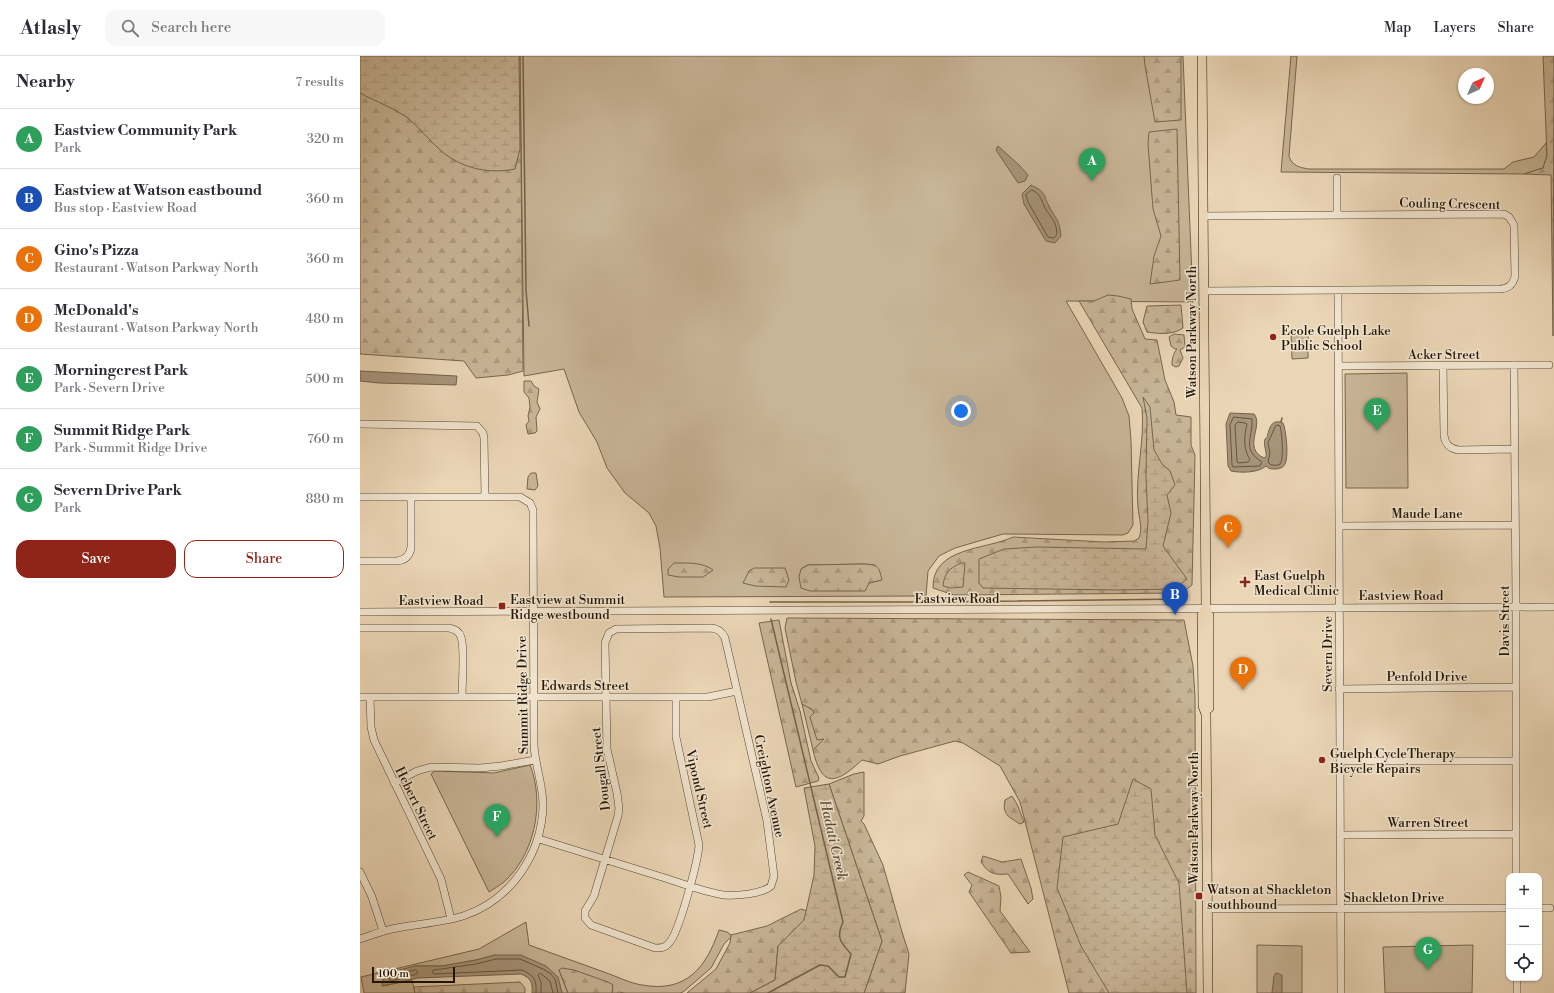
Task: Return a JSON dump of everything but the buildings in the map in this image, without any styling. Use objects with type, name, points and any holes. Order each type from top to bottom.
[{"type":"main road","name":"Watson Parkway North","points":[[1202,56],[1206,609],[1202,615],[1203,706],[1206,714],[1208,993]]},
{"type":"street","points":[[1337,178],[1337,215]]},
{"type":"street","name":"Couling Crescent","points":[[1203,216],[1499,214],[1509,217],[1513,223],[1514,229],[1514,279],[1511,285],[1506,288],[1338,291],[1204,291]]},
{"type":"street","name":"Severn Drive","points":[[1338,291],[1341,993]]},
{"type":"street","name":"Davis Street","points":[[1514,365],[1516,873]]},
{"type":"street","name":"Acker Street","points":[[1338,366],[1549,365]]},
{"type":"street","points":[[1443,366],[1444,435],[1446,444],[1451,448],[1458,450],[1514,449]]},
{"type":"street","points":[[360,424],[477,426],[483,433],[484,438],[485,497]]},
{"type":"street","name":"Summit Ridge Drive","points":[[360,497],[520,497],[532,506],[533,697],[535,760],[542,789],[543,803],[539,838],[528,862],[504,891],[478,910],[462,916],[383,931],[360,940]]},
{"type":"street","points":[[360,561],[397,562],[408,557],[411,552],[411,497]]},
{"type":"street","name":"Maude Lane","points":[[1339,526],[1514,525]]},
{"type":"street","name":"Eastview Road","points":[[360,612],[1554,607]]},
{"type":"street","points":[[360,628],[455,629],[459,632],[462,642],[462,697]]},
{"type":"street","name":"Creighton Avenue","points":[[539,838],[605,860],[716,893],[732,895],[761,892],[771,886],[774,880],[767,821],[725,638],[718,629],[616,629],[609,633],[605,643],[606,697]]},
{"type":"street","name":"Penfold Drive","points":[[1339,689],[1516,687]]},
{"type":"street","name":"Edwards Street","points":[[360,697],[708,697],[737,691]]},
{"type":"street","name":"Hebert Street","points":[[370,697],[371,727],[374,740],[441,879],[451,918]]},
{"type":"street","name":"Dougall Street","points":[[605,860],[618,808],[617,793],[607,748],[606,697]]},
{"type":"street","name":"Vipond Street","points":[[605,860],[594,896],[585,910],[585,918],[587,922],[591,925],[655,948],[664,948],[672,939],[690,885],[697,860],[699,845],[676,737],[676,697]]},
{"type":"street","points":[[394,783],[431,767],[480,768],[535,760]]},
{"type":"street","points":[[1340,762],[1516,760]]},
{"type":"street","name":"Warren Street","points":[[1340,835],[1516,834]]},
{"type":"street","points":[[360,872],[383,931]]},
{"type":"street","name":"Shackleton Drive","points":[[1207,909],[1506,908]]},
{"type":"street","points":[[1542,908],[1550,908]]},
{"type":"street","points":[[1516,981],[1517,993]]},
{"type":"green space","points":[[360,56],[520,56],[523,371],[508,375],[476,378],[464,361],[360,354]]},
{"type":"green space","points":[[360,56],[519,56],[520,149],[515,169],[496,171],[469,167],[440,150],[409,119],[360,93]]},
{"type":"green space","points":[[520,56],[1183,56],[1193,302],[1066,301],[1122,398],[1129,416],[1133,525],[1128,533],[1123,535],[1003,534],[955,548],[939,556],[928,571],[926,596],[664,597],[660,548],[656,526],[649,513],[625,493],[607,468],[597,442],[579,412],[564,369],[524,376]],"holes":[[[808,565],[875,565],[881,580],[869,583],[801,569]]]},
{"type":"green space","points":[[1144,56],[1181,56],[1181,120],[1155,122]]},
{"type":"green space","points":[[1291,56],[1297,56],[1289,156],[1292,162],[1299,167],[1308,169],[1504,169],[1513,162],[1534,157],[1546,143],[1547,156],[1543,168],[1524,174],[1281,172]]},
{"type":"green space","points":[[1543,56],[1554,56],[1553,336],[1551,175],[1524,174],[1543,168],[1547,156]]},
{"type":"green space","points":[[1177,129],[1180,280],[1150,284],[1154,256],[1161,236],[1153,209],[1148,144],[1149,132]]},
{"type":"green space","points":[[1108,295],[1131,299],[1132,309],[1145,339],[1157,340],[1165,380],[1174,402],[1176,415],[1191,417],[1191,445],[1195,455],[1192,585],[1182,593],[954,595],[933,588],[935,575],[941,565],[950,557],[1013,537],[1104,542],[1134,541],[1139,538],[1141,527],[1137,495],[1143,420],[1142,408],[1079,301],[1094,301]]},
{"type":"green space","points":[[1181,305],[1183,328],[1170,333],[1147,332],[1143,322],[1147,306]]},
{"type":"green space","points":[[1291,331],[1308,331],[1308,358],[1292,359]]},
{"type":"green space","points":[[1174,334],[1184,335],[1185,347],[1180,350],[1183,358],[1179,366],[1176,367],[1172,365],[1172,363],[1177,349],[1171,346],[1169,337]]},
{"type":"green space","points":[[1407,373],[1408,488],[1346,488],[1345,374]]},
{"type":"green space","points":[[524,381],[531,381],[534,386],[539,389],[537,402],[540,409],[536,417],[537,431],[535,433],[528,434],[526,425],[529,421],[528,416],[530,407],[529,398],[524,392]]},
{"type":"green space","points":[[1143,397],[1150,407],[1154,450],[1162,464],[1170,471],[1175,485],[1167,495],[1171,513],[1163,546],[1187,579],[1174,589],[1117,590],[983,588],[979,583],[979,559],[1004,549],[1037,547],[1146,549],[1148,521],[1146,477],[1147,418]]},
{"type":"green space","points":[[531,473],[536,473],[538,486],[535,490],[527,489],[528,477]]},
{"type":"green space","points":[[674,563],[700,564],[713,570],[703,577],[679,577],[668,575],[668,569]]},
{"type":"green space","points":[[961,563],[965,563],[963,587],[951,588],[943,586],[946,574]]},
{"type":"green space","points":[[808,565],[873,565],[878,568],[882,580],[869,583],[865,591],[810,591],[801,588],[799,577],[801,569]]},
{"type":"green space","points":[[754,568],[785,568],[789,580],[786,587],[755,586],[743,583],[749,571]]},
{"type":"green space","points":[[787,618],[1184,620],[1193,666],[1195,696],[1196,993],[1069,993],[1020,802],[1000,766],[963,743],[955,741],[900,756],[878,764],[862,760],[845,774],[832,779],[826,777],[821,772],[813,750],[824,739],[817,740],[810,717],[814,713],[813,710],[802,704],[785,628]]},
{"type":"green space","points":[[779,620],[791,683],[800,711],[811,761],[819,778],[818,781],[796,787],[759,623]]},
{"type":"green space","points":[[802,704],[813,710],[825,738],[813,750]]},
{"type":"green space","points":[[530,765],[537,795],[537,811],[530,843],[515,870],[504,882],[489,892],[431,774],[435,771],[494,773]]},
{"type":"green space","points":[[864,772],[864,816],[861,821],[864,824],[883,865],[909,954],[905,993],[864,993],[882,941],[829,784],[854,774]]},
{"type":"green space","points":[[1133,779],[1151,789],[1155,835],[1179,883],[1187,993],[1109,993],[1081,946],[1057,888],[1063,837],[1118,824]]},
{"type":"green space","points":[[829,784],[882,941],[864,993],[750,993],[775,980],[778,946],[804,920],[814,875],[815,846],[804,788]]},
{"type":"green space","points":[[1012,796],[1024,822],[1020,824],[1007,815],[1005,809],[1005,800]]},
{"type":"green space","points":[[983,856],[1002,862],[1021,859],[1031,888],[1033,899],[1028,904],[1008,874],[995,874],[989,871],[981,862]]},
{"type":"green space","points":[[968,872],[999,886],[1001,897],[1000,911],[1030,952],[1011,953],[969,892],[972,885],[964,875]]},
{"type":"green space","points":[[801,909],[807,911],[804,920],[778,946],[775,980],[750,993],[687,993],[716,969],[730,943],[731,935],[767,926]]},
{"type":"green space","points":[[526,922],[529,945],[632,983],[642,985],[671,985],[682,981],[692,975],[701,966],[714,944],[719,930],[727,932],[731,935],[731,937],[724,944],[711,968],[680,993],[612,993],[613,990],[559,970],[568,993],[562,993],[561,989],[495,955],[442,966],[415,966],[383,979],[383,986],[412,980],[415,993],[364,993],[361,977],[479,949]]},
{"type":"green space","points":[[1257,945],[1302,946],[1302,993],[1257,993]]},
{"type":"green space","points":[[1473,945],[1472,993],[1385,993],[1383,947]]},
{"type":"green space","points":[[562,968],[574,970],[608,982],[613,985],[612,993],[568,993],[559,970]]},
{"type":"green space","points":[[520,982],[525,988],[525,993],[415,993],[414,987]]},
{"type":"water","points":[[998,146],[1028,175],[1025,181],[1018,183],[996,150]]},
{"type":"water","points":[[1031,185],[1040,190],[1043,194],[1058,222],[1061,236],[1055,243],[1046,241],[1024,204],[1022,194]]},
{"type":"water","points":[[360,371],[457,376],[456,385],[379,383],[360,381]]},
{"type":"water","points":[[1230,413],[1254,414],[1257,424],[1254,443],[1255,448],[1258,454],[1264,458],[1266,457],[1264,444],[1265,439],[1267,438],[1271,425],[1276,422],[1283,423],[1287,450],[1285,464],[1274,469],[1266,466],[1259,470],[1249,472],[1231,471],[1228,466],[1226,424]]},
{"type":"water","points":[[495,955],[521,955],[546,966],[558,977],[562,993],[532,993],[531,981],[521,974],[418,978],[382,986],[383,980],[387,973],[415,966],[442,966]]},
{"type":"water","points":[[1276,973],[1282,975],[1282,993],[1272,993],[1274,976]]},
{"type":"waterway","points":[[523,56],[526,290],[529,326]]},
{"type":"waterway","points":[[1281,422],[1282,418]]},
{"type":"waterway","points":[[935,602],[1186,599]]},
{"type":"waterway","points":[[770,602],[922,602]]},
{"type":"waterway","name":"Hadati Creek","points":[[768,993],[820,965],[828,966],[839,977],[845,977],[851,954],[840,939],[840,932],[843,922],[771,619]]},
{"type":"place","name":"Eastview Community Park","points":[[1092,181]]},
{"type":"place","name":"Ecole Guelph Lake Public School","points":[[1273,337]]},
{"type":"place","name":"Morningcrest Park","points":[[1377,431]]},
{"type":"place","name":"Gino's Pizza","points":[[1228,548]]},
{"type":"place","name":"East Guelph Medical Clinic","points":[[1245,582]]},
{"type":"place","name":"Eastview at Summit Ridge westbound","points":[[502,606]]},
{"type":"place","name":"Eastview at Watson eastbound","points":[[1175,615]]},
{"type":"place","name":"McDonald's","points":[[1243,690]]},
{"type":"place","name":"Guelph CycleTherapy Bicycle Repairs","points":[[1322,760]]},
{"type":"place","name":"Summit Ridge Park","points":[[497,837]]},
{"type":"place","name":"Watson at Shackleton southbound","points":[[1199,896]]},
{"type":"place","name":"Severn Drive Park","points":[[1428,970]]}]
